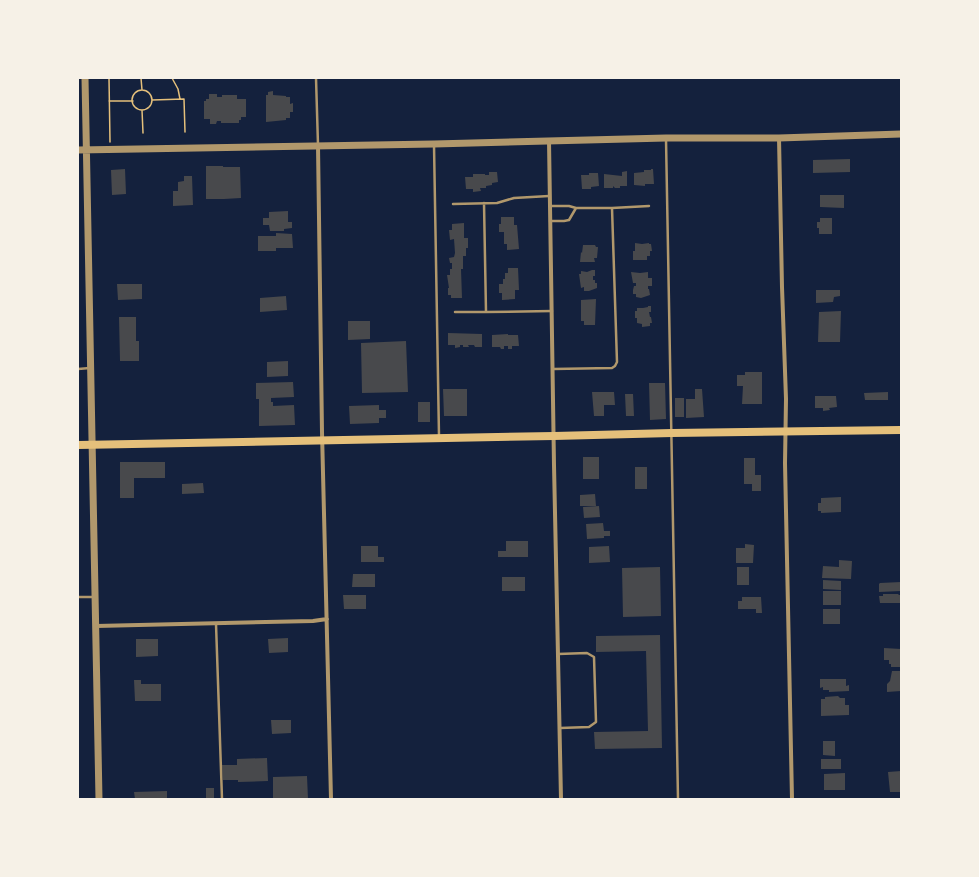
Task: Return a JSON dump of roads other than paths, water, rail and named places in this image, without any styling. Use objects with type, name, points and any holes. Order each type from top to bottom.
[{"type":"main road","points":[[78,445],[901,430]]},
{"type":"street","points":[[85,78],[82,150],[91,368],[99,799]]},
{"type":"street","points":[[82,150],[434,144],[666,138],[779,138],[901,134]]},
{"type":"street","points":[[779,138],[786,399],[785,432],[792,799]]},
{"type":"street","points":[[549,141],[562,799]]},
{"type":"street","points":[[318,146],[331,799]]},
{"type":"street","points":[[96,626],[313,621],[327,619]]},
{"type":"lane","points":[[316,78],[318,146]]},
{"type":"lane","points":[[666,138],[678,799]]},
{"type":"lane","points":[[434,144],[440,438]]},
{"type":"lane","points":[[453,204],[497,203],[514,198],[550,196]]},
{"type":"lane","points":[[484,203],[486,312]]},
{"type":"lane","points":[[550,206],[569,206],[576,208],[649,206]]},
{"type":"lane","points":[[550,222],[570,220],[576,208]]},
{"type":"lane","points":[[553,369],[612,368],[615,366],[612,208]]},
{"type":"lane","points":[[454,312],[552,311]]},
{"type":"lane","points":[[78,368],[91,368]]},
{"type":"lane","points":[[78,597],[95,597]]},
{"type":"lane","points":[[216,623],[222,799]]},
{"type":"lane","points":[[558,654],[587,653],[594,657],[596,715],[596,722],[589,727],[560,728]]}]
